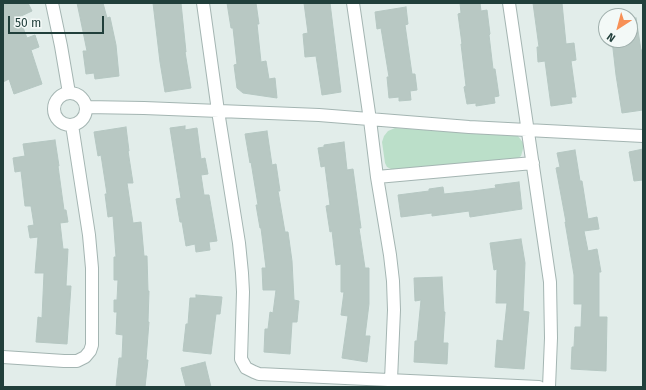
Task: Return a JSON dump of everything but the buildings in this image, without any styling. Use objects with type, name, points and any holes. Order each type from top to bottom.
[{"type":"street","points":[[52,3],[69,93]]},
{"type":"street","points":[[203,3],[239,243],[242,273],[243,310],[241,359],[246,368],[259,374],[540,387]]},
{"type":"street","points":[[353,3],[393,281],[394,310],[391,380]]},
{"type":"street","points":[[509,3],[550,282],[551,338],[549,387]]},
{"type":"street","points":[[74,93],[82,98],[86,108],[86,113],[81,121],[72,125],[61,122],[57,118],[54,108],[56,102],[63,94],[74,93]]},
{"type":"street","points":[[86,108],[144,108],[320,115],[469,127],[643,136]]},
{"type":"street","points":[[3,357],[64,362],[77,361],[85,357],[92,346],[92,268],[89,235],[72,125]]},
{"type":"street","points":[[377,177],[533,163]]},
{"type":"green space","points":[[395,128],[518,136],[524,144],[521,156],[517,159],[393,170],[387,167],[385,163],[382,142],[388,131]]}]
